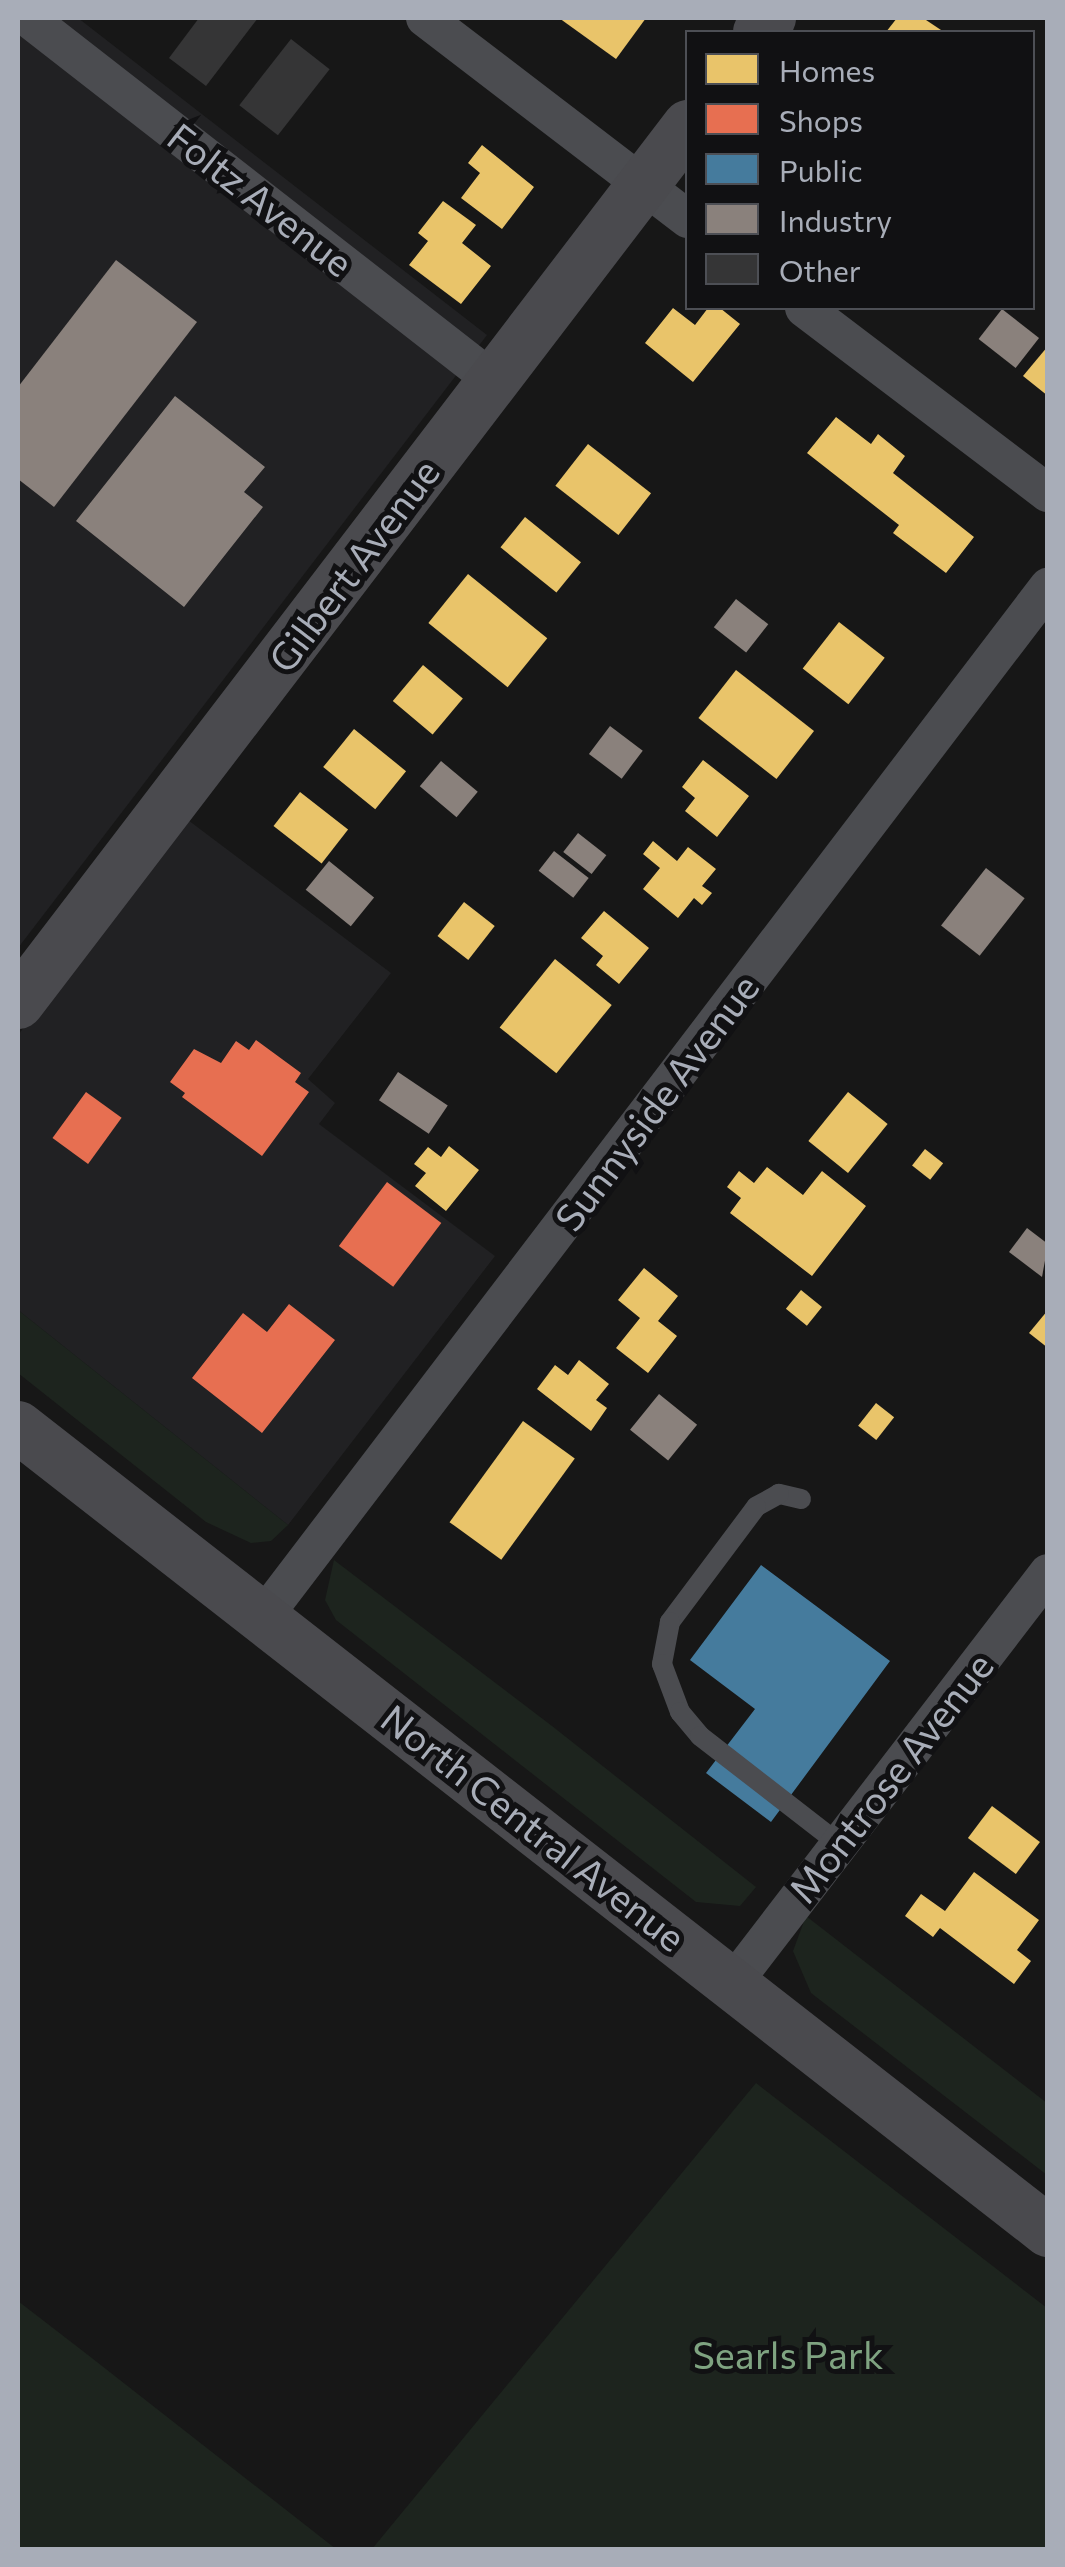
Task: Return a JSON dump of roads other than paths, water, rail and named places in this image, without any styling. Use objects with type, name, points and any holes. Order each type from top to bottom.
[{"type":"main road","name":"Gilbert Avenue","points":[[18,1003],[685,130]]},
{"type":"main road","name":"North Central Avenue","points":[[18,1428],[733,1982],[1048,2232]]},
{"type":"street","name":"Foltz Avenue","points":[[28,18],[494,380]]},
{"type":"street","points":[[425,18],[685,217]]},
{"type":"street","points":[[807,310],[1048,494]]},
{"type":"street","name":"Sunnyside Avenue","points":[[264,1616],[1048,587]]},
{"type":"street","name":"Montrose Avenue","points":[[733,1982],[1048,1572]]},
{"type":"lane","points":[[801,1499],[779,1494],[756,1507],[670,1622],[662,1664],[680,1712],[700,1736],[839,1844]]},
{"type":"park label","name":"Searls Park","points":[[788,2354]]}]
